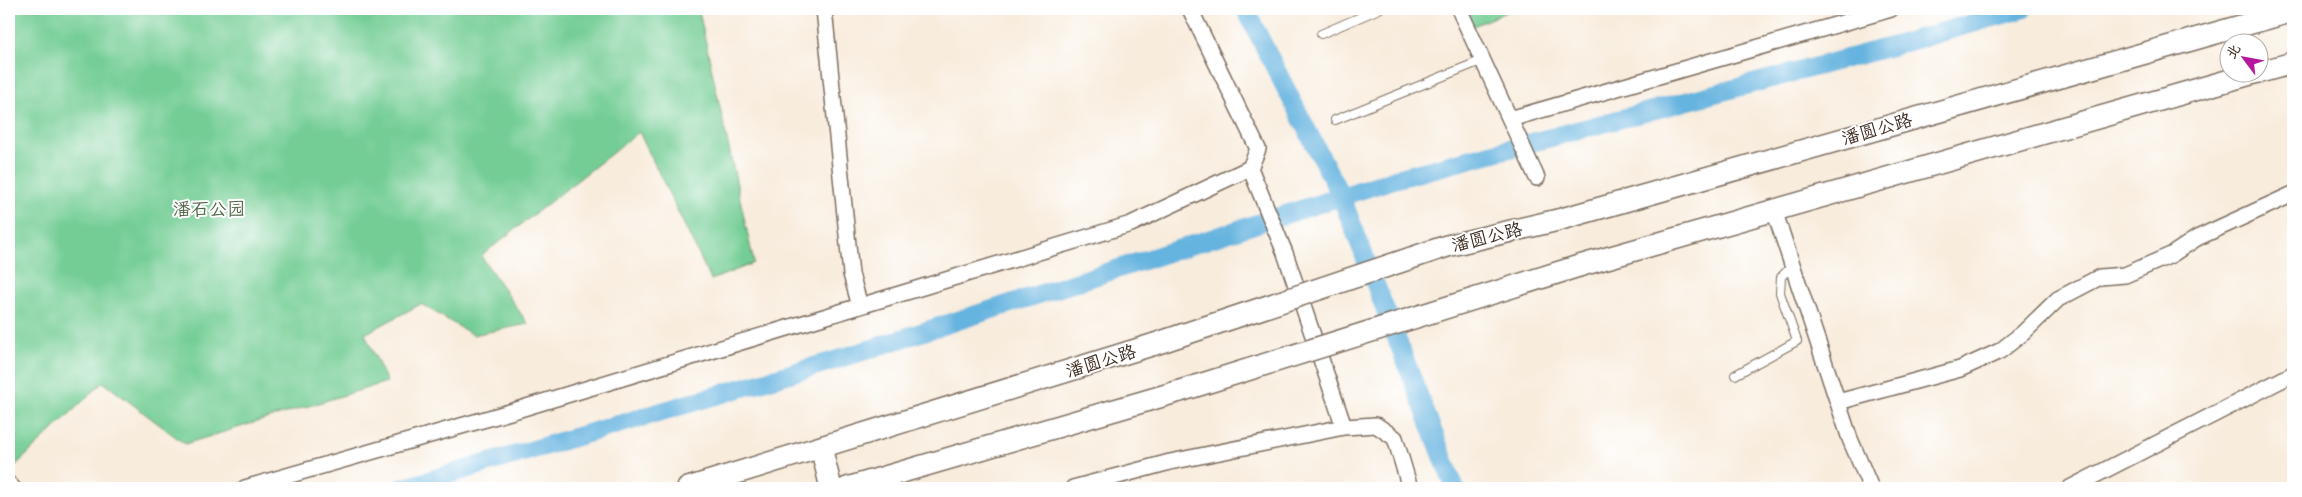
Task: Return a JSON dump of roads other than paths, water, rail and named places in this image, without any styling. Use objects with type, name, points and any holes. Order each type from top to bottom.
[{"type":"main road","name":"潘圆公路","points":[[688,488],[1155,344],[1447,246],[1558,220],[2289,11]]},
{"type":"main road","points":[[2270,69],[2293,62]]},
{"type":"main road","points":[[847,488],[1180,391],[1578,266],[2224,82]]},
{"type":"main road","points":[[821,447],[830,488]]},
{"type":"street","points":[[824,9],[851,274],[860,306]]},
{"type":"street","points":[[1190,9],[1258,149],[1253,175],[1286,253],[1344,427]]},
{"type":"street","points":[[1459,9],[1537,178]]},
{"type":"street","points":[[1511,124],[1892,9]]},
{"type":"street","points":[[245,488],[510,412],[1131,224],[1253,175]]},
{"type":"street","points":[[1838,402],[1887,387],[1960,369],[2000,352],[2058,300],[2075,290],[2100,277],[2125,275],[2171,255],[2197,238],[2293,194]]},
{"type":"street","points":[[1774,210],[1850,439],[1871,488]]},
{"type":"street","points":[[2070,488],[2293,374]]},
{"type":"street","points":[[1073,488],[1170,462],[1344,427],[1376,425],[1395,438],[1410,488]]},
{"type":"street","points":[[9,484],[13,488]]},
{"type":"lane","points":[[1321,34],[1379,9]]},
{"type":"lane","points":[[1335,120],[1483,60]]},
{"type":"lane","points":[[1735,375],[1797,341],[1780,293],[1781,277],[1792,266]]},
{"type":"waterway","points":[[1245,9],[1341,196],[1455,488]]},
{"type":"waterway","points":[[403,488],[836,360],[1395,179],[1882,49],[2023,9]]},
{"type":"park label","name":"潘石公园","points":[[209,209]]}]
